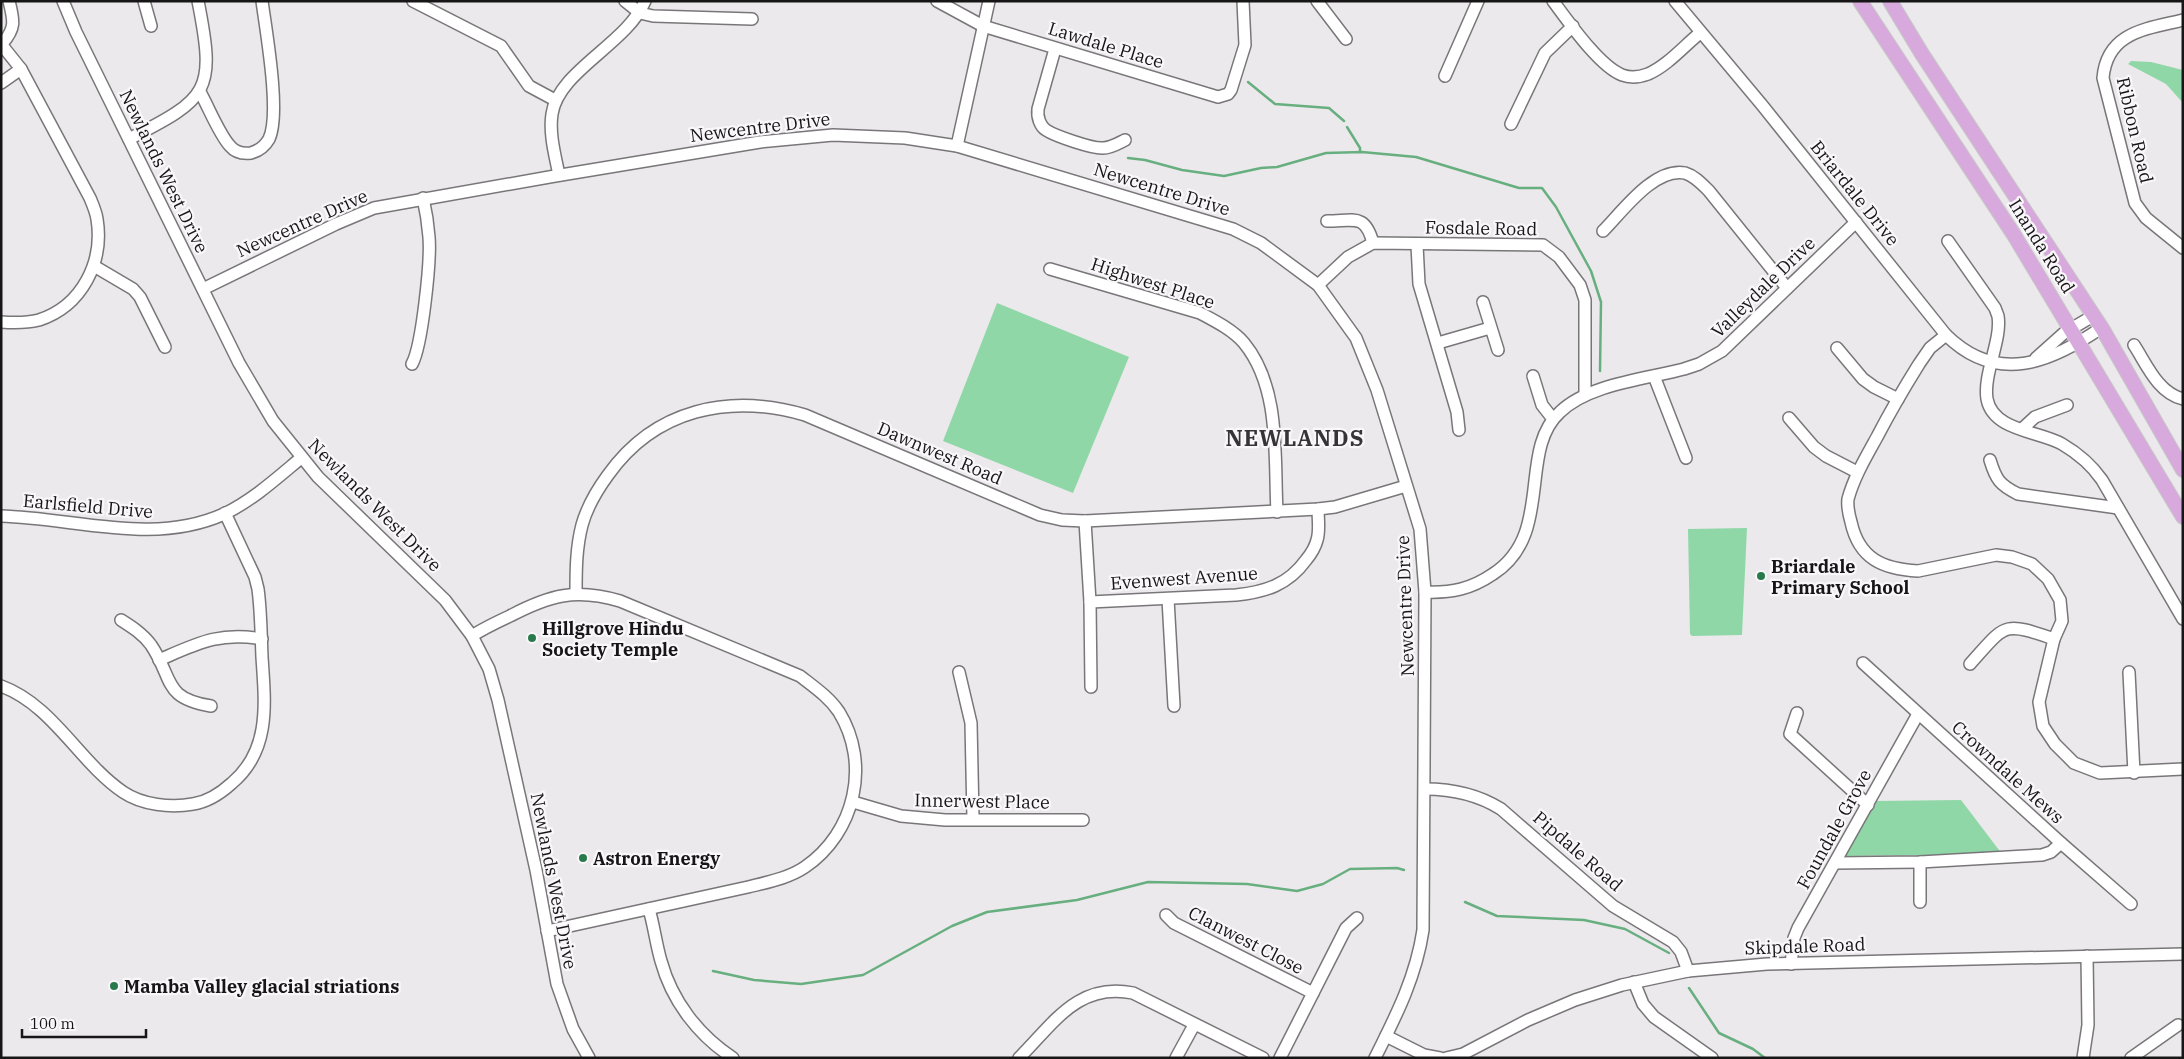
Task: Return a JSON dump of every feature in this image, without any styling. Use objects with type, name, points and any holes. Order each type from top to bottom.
[{"type":"main road","name":"Inanda Road","points":[[1860,1],[2014,235],[2183,517]]},
{"type":"main road","name":"Inanda Road","points":[[1890,1],[1922,54],[2097,322],[2183,470]]},
{"type":"street","points":[[1,322],[21,323],[38,320],[56,312],[75,296],[94,266],[99,237],[97,217],[90,198],[21,69],[2,44],[13,30],[14,23],[9,1]]},
{"type":"street","name":"Newlands West Drive","points":[[63,1],[76,32],[203,289],[259,399],[273,421],[318,477],[446,600],[472,636],[489,669],[498,700],[536,870],[557,984],[573,1029],[589,1058]]},
{"type":"street","points":[[144,1],[151,26]]},
{"type":"street","points":[[129,139],[175,115],[186,107],[200,92],[207,75],[207,57],[198,1]]},
{"type":"street","points":[[200,92],[223,135],[234,150],[241,153],[255,152],[266,143],[272,130],[273,100],[262,1]]},
{"type":"street","points":[[414,1],[501,46],[529,86],[555,100]]},
{"type":"street","points":[[625,1],[640,13],[653,16],[752,19]]},
{"type":"street","points":[[559,175],[551,131],[555,100],[568,82],[630,26],[640,13],[645,1]]},
{"type":"street","name":"Lawdale Place","points":[[936,1],[983,26],[1218,97],[1228,94],[1231,90],[1244,50],[1243,1]]},
{"type":"street","points":[[957,146],[989,1]]},
{"type":"street","points":[[1317,1],[1346,39]]},
{"type":"street","points":[[1445,76],[1478,1]]},
{"type":"street","points":[[1553,1],[1603,61],[1620,74],[1630,77],[1641,76],[1658,69],[1700,33]]},
{"type":"street","name":"Briardale Drive","points":[[1675,1],[1762,105],[1946,335],[1966,353],[1991,362],[2009,365],[2032,361],[2055,354],[2079,343],[2097,322]]},
{"type":"street","name":"Ribbon Road","points":[[2183,20],[2136,32],[2121,40],[2110,52],[2103,78],[2134,203],[2146,218],[2183,248]]},
{"type":"street","points":[[1511,124],[1545,53],[1572,26]]},
{"type":"street","points":[[1055,49],[1038,110],[1038,120],[1041,125],[1047,130],[1090,146],[1104,148],[1125,140]]},
{"type":"street","points":[[1,83],[21,69]]},
{"type":"street","name":"Newcentre Drive","points":[[203,289],[336,224],[374,208],[559,175],[802,137],[866,135],[905,138],[957,146],[1233,229],[1261,243],[1318,285],[1356,338],[1377,390],[1420,529],[1425,592],[1423,930],[1412,979],[1375,1058]]},
{"type":"street","points":[[1603,231],[1656,179],[1672,173],[1685,174],[1695,178],[1709,191],[1787,288]]},
{"type":"street","points":[[412,364],[419,346],[428,265],[429,238],[423,198]]},
{"type":"street","points":[[1318,285],[1348,257],[1373,243],[1369,229],[1359,221],[1327,221]]},
{"type":"street","name":"Valleydale Drive","points":[[1425,592],[1461,590],[1478,584],[1500,570],[1517,551],[1526,532],[1531,515],[1542,442],[1553,419],[1571,403],[1585,395],[1699,364],[1722,351],[1856,222]]},
{"type":"street","points":[[1948,240],[1997,313],[1998,319],[1986,391],[1991,410],[1998,419],[2061,443],[2084,458],[2102,480],[2183,619]]},
{"type":"street","name":"Fosdale Road","points":[[1373,243],[1417,245],[1521,243],[1543,245],[1559,257],[1580,285],[1585,300],[1585,395]]},
{"type":"street","points":[[1417,245],[1419,284],[1457,412],[1459,430]]},
{"type":"street","points":[[94,266],[124,283],[137,293],[165,347]]},
{"type":"street","name":"Highwest Place","points":[[1050,268],[1200,313],[1222,325],[1243,342],[1265,379],[1271,406],[1277,512]]},
{"type":"street","points":[[1483,302],[1498,350]]},
{"type":"street","points":[[2032,361],[2071,329],[2097,322]]},
{"type":"street","points":[[1438,343],[1490,328]]},
{"type":"street","points":[[1946,335],[1930,348],[1898,399],[1857,472],[1848,502],[1848,511],[1852,530],[1858,542],[1869,556],[1879,563],[1890,567],[1918,571],[1996,555],[2012,557],[2032,564],[2048,579],[2060,600],[2062,621],[2054,639],[2039,702],[2043,726],[2055,744],[2080,766],[2100,773],[2183,769]]},
{"type":"street","points":[[2134,345],[2161,388],[2173,397],[2183,399]]},
{"type":"street","points":[[1837,348],[1863,379],[1898,399]]},
{"type":"street","points":[[1532,376],[1542,405],[1553,419]]},
{"type":"street","points":[[1654,376],[1686,458]]},
{"type":"street","points":[[2022,429],[2035,417],[2067,405]]},
{"type":"street","name":"Dawnwest Road","points":[[576,594],[576,558],[582,524],[596,492],[617,462],[640,439],[662,425],[693,412],[720,406],[778,407],[805,415],[1040,515],[1062,520],[1085,521],[1318,509],[1334,507],[1406,486]]},
{"type":"street","points":[[1789,418],[1814,447],[1826,456],[1857,472]]},
{"type":"street","name":"Earlsfield Drive","points":[[1,516],[156,530],[198,523],[225,513],[268,485],[301,458]]},
{"type":"street","points":[[1990,460],[1995,476],[2004,486],[2018,494],[2118,508]]},
{"type":"street","name":"Evenwest Avenue","points":[[1090,602],[1257,593],[1275,587],[1285,582],[1295,573],[1314,549],[1318,538],[1318,509]]},
{"type":"street","points":[[1,686],[12,690],[43,713],[105,778],[124,793],[138,800],[168,806],[191,805],[210,799],[227,788],[251,763],[258,750],[264,722],[265,699],[258,589],[255,576],[225,513]]},
{"type":"street","points":[[1085,521],[1090,602],[1091,686]]},
{"type":"street","points":[[472,636],[534,604],[557,596],[576,594],[605,596],[634,606],[800,676],[824,694],[839,712],[854,750],[856,774],[853,802],[846,821],[833,841],[815,860],[804,868],[776,880],[547,932]]},
{"type":"street","points":[[1168,599],[1174,706]]},
{"type":"street","points":[[121,620],[147,640],[172,687],[179,696],[192,703],[212,706]]},
{"type":"street","points":[[1970,664],[1999,632],[2012,628],[2023,628],[2054,639]]},
{"type":"street","points":[[159,660],[201,641],[220,636],[243,636],[262,639]]},
{"type":"street","name":"Crowndale Mews","points":[[1863,663],[2131,904]]},
{"type":"street","points":[[959,672],[971,723],[973,818]]},
{"type":"street","points":[[2129,672],[2134,772]]},
{"type":"street","points":[[1796,714],[1790,734],[1868,804]]},
{"type":"street","name":"Foundale Grove","points":[[1791,964],[1795,932],[1918,714]]},
{"type":"street","name":"Pipdale Road","points":[[1425,789],[1460,791],[1481,798],[1501,809],[1613,906],[1674,942],[1681,952],[1688,971]]},
{"type":"street","name":"Innerwest Place","points":[[853,802],[901,816],[945,820],[973,818],[1082,820]]},
{"type":"street","points":[[1835,863],[1920,862],[2042,855],[2051,852],[2061,843]]},
{"type":"street","points":[[1920,862],[1920,902]]},
{"type":"street","points":[[649,909],[661,962],[671,990],[693,1024],[720,1049],[733,1058]]},
{"type":"street","name":"Clanwest Close","points":[[1166,915],[1174,924],[1313,993]]},
{"type":"street","points":[[1280,1058],[1346,928],[1357,918]]},
{"type":"street","name":"Skipdale Road","points":[[1446,1058],[1464,1054],[1550,1010],[1604,990],[1688,971],[1733,966],[1791,964],[2183,954]]},
{"type":"street","points":[[2083,1058],[2088,1025],[2087,956]]},
{"type":"street","points":[[1634,982],[1643,1004],[1654,1017],[1712,1058]]},
{"type":"street","points":[[1020,1058],[1075,1003],[1098,992],[1121,991],[1133,993],[1263,1058]]},
{"type":"street","points":[[2131,1058],[2178,1024]]},
{"type":"street","points":[[1176,1058],[1194,1025]]},
{"type":"street","points":[[1386,1036],[1424,1055],[1440,1058]]},
{"type":"green space","points":[[2131,61],[2151,62],[2183,70],[2183,103],[2166,84],[2128,64]]},
{"type":"green space","points":[[997,303],[1129,357],[1073,493],[943,441]]},
{"type":"green space","points":[[1747,528],[1742,635],[1692,636],[1690,634],[1688,529]]},
{"type":"green space","points":[[1961,800],[2002,854],[1842,856],[1846,850],[1850,849],[1845,845],[1872,801]]},
{"type":"waterway","points":[[1248,82],[1275,104],[1329,108],[1344,121]]},
{"type":"waterway","points":[[1347,127],[1360,148],[1360,152]]},
{"type":"waterway","points":[[1128,158],[1145,160],[1182,170],[1224,176],[1261,168],[1277,167],[1326,153],[1362,152],[1416,157],[1519,188],[1542,188],[1556,207],[1591,271],[1601,302],[1600,371]]},
{"type":"waterway","points":[[713,971],[754,980],[801,984],[863,975],[952,926],[987,912],[1077,900],[1148,882],[1247,884],[1297,891],[1323,884],[1350,869],[1397,868],[1404,870]]},
{"type":"waterway","points":[[1465,902],[1497,916],[1584,920],[1625,929],[1669,953]]},
{"type":"waterway","points":[[1689,988],[1719,1033],[1753,1049],[1765,1058]]},
{"type":"place","name":"Briardale Primary School","points":[[1761,576]]},
{"type":"place","name":"Hillgrove Hindu Society Temple","points":[[532,638]]},
{"type":"place","name":"Astron Energy","points":[[583,858]]},
{"type":"place","name":"Mamba Valley glacial striations","points":[[114,986]]},
{"type":"district","name":"NEWLANDS","points":[[1295,437]]}]
